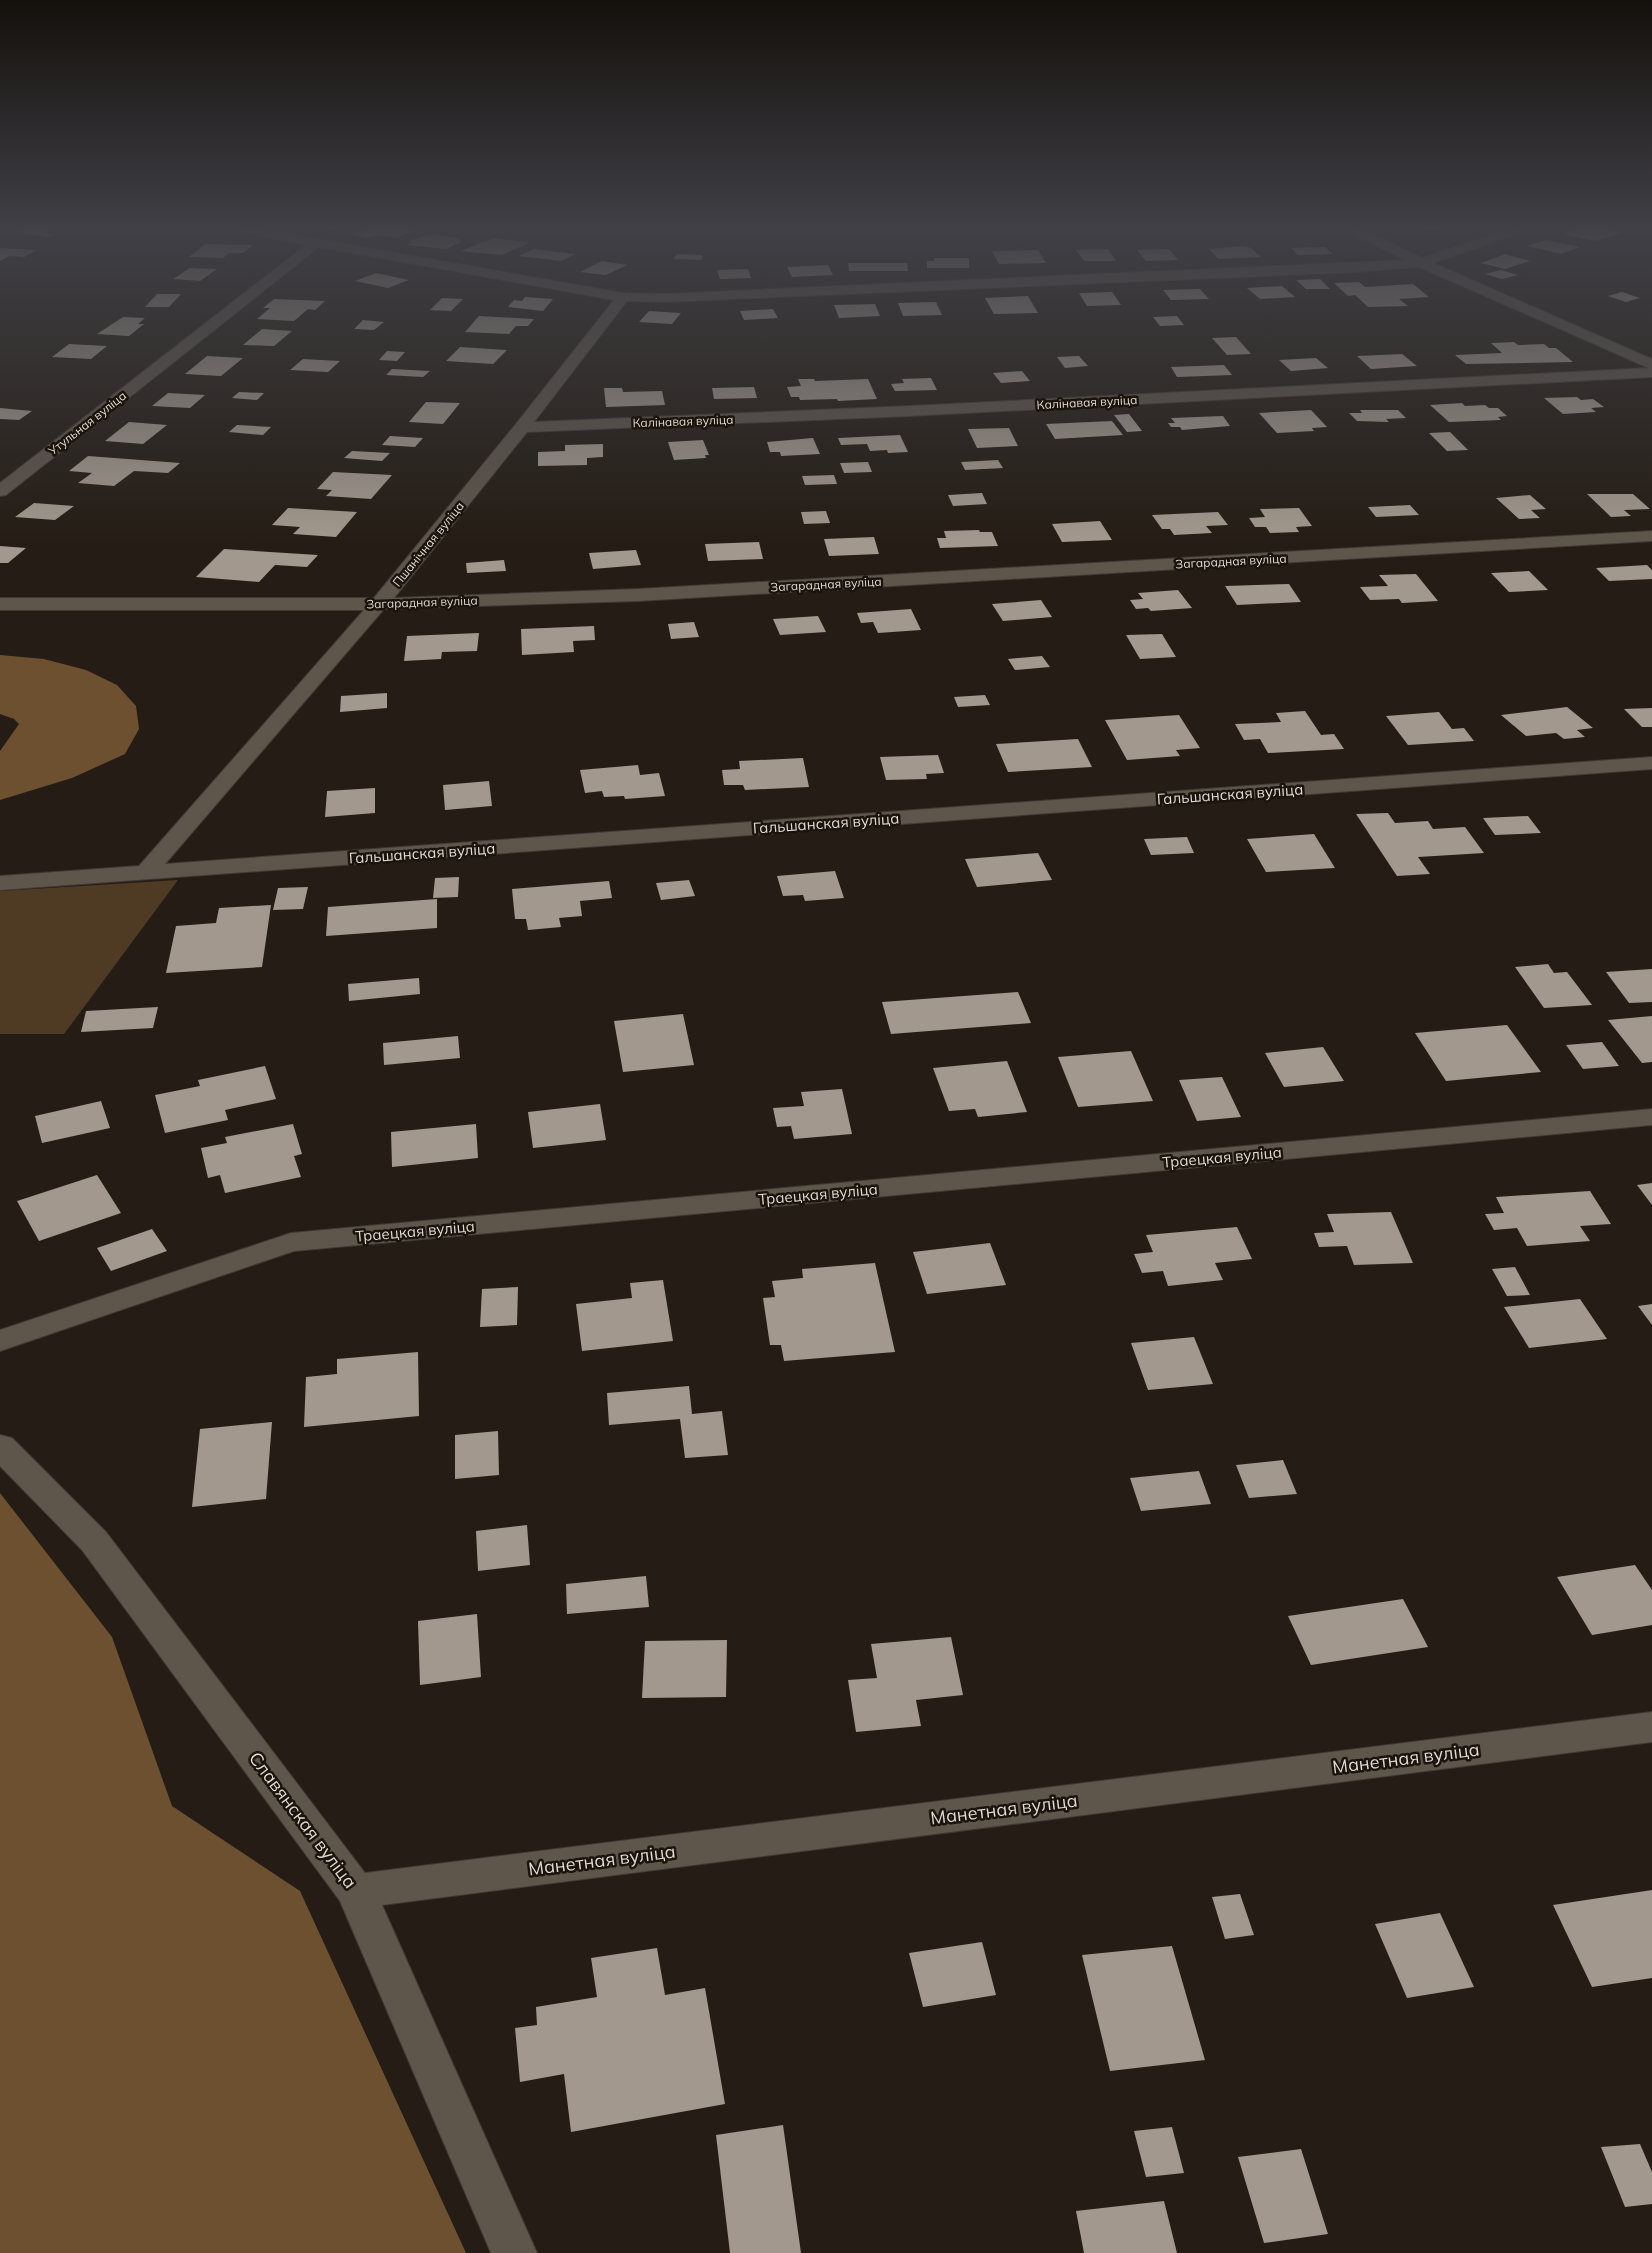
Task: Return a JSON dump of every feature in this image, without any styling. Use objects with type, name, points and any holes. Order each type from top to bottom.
[{"type":"street","name":"Утульная вуліца","points":[[0,491],[205,330]]},
{"type":"street","name":"Пшанічная вуліца","points":[[145,873],[379,604],[522,427],[597,330]]},
{"type":"street","points":[[1574,330],[1652,364]]},
{"type":"street","name":"Калінавая вуліца","points":[[522,427],[910,411],[1652,372]]},
{"type":"street","name":"Загарадная вуліца","points":[[0,604],[379,604],[648,595],[1652,536]]},
{"type":"street","name":"Гальшанская вуліца","points":[[0,883],[1652,763]]},
{"type":"street","name":"Траецкая вуліца","points":[[0,1341],[290,1242],[1652,1117]]},
{"type":"street","name":"Славянская вуліца","points":[[0,1446],[94,1541],[356,1891],[514,2253]]},
{"type":"street","name":"Манетная вуліца","points":[[356,1891],[1652,1727]]},
{"type":"shaded area","points":[[0,655],[44,659],[86,670],[117,685],[136,706],[139,729],[125,754],[72,778],[0,800],[0,751],[19,724],[14,719],[0,714]]},
{"type":"shaded area","points":[[178,880],[64,1034],[0,1034],[0,891]]},
{"type":"shaded area","points":[[0,1493],[112,1637],[172,1806],[300,1891],[466,2253],[0,2253]]},
{"type":"building","points":[[103,330],[136,330],[129,336],[97,334]]},
{"type":"building","points":[[261,330],[292,331],[274,346],[243,345]]},
{"type":"building","points":[[467,330],[512,330],[509,334],[465,332]]},
{"type":"building","points":[[1236,337],[1251,354],[1227,355],[1212,338]]},
{"type":"building","points":[[1514,342],[1518,345],[1544,344],[1549,348],[1556,348],[1573,362],[1466,364],[1455,355],[1502,353],[1491,343]]},
{"type":"building","points":[[69,344],[107,346],[91,359],[52,357]]},
{"type":"building","points":[[460,347],[507,350],[493,364],[446,361]]},
{"type":"building","points":[[387,351],[405,352],[397,361],[379,360]]},
{"type":"building","points":[[1402,354],[1417,366],[1371,369],[1357,356]]},
{"type":"building","points":[[207,356],[243,358],[221,376],[185,374]]},
{"type":"building","points":[[1079,356],[1088,366],[1065,368],[1057,357]]},
{"type":"building","points":[[1316,358],[1328,368],[1291,371],[1279,360]]},
{"type":"building","points":[[303,359],[340,361],[328,372],[290,370]]},
{"type":"building","points":[[1224,365],[1232,375],[1177,377],[1171,367]]},
{"type":"building","points":[[392,369],[430,371],[423,377],[386,375]]},
{"type":"building","points":[[1022,371],[1030,381],[1001,383],[993,373]]},
{"type":"building","points":[[931,378],[937,390],[895,391],[891,384],[904,383],[902,379]]},
{"type":"building","points":[[798,379],[814,379],[815,381],[868,379],[877,399],[800,400],[799,397],[791,397],[787,387],[801,386]]},
{"type":"building","points":[[754,387],[757,398],[714,399],[712,388]]},
{"type":"building","points":[[604,388],[622,388],[623,392],[662,391],[665,405],[606,407]]},
{"type":"building","points":[[239,392],[264,393],[257,400],[232,398]]},
{"type":"building","points":[[168,393],[205,395],[190,408],[152,406]]},
{"type":"building","points":[[1577,397],[1581,400],[1593,399],[1604,407],[1591,408],[1596,412],[1563,414],[1544,398]]},
{"type":"building","points":[[426,402],[460,403],[443,424],[409,422]]},
{"type":"building","points":[[1462,403],[1465,406],[1485,405],[1489,408],[1498,408],[1507,416],[1498,417],[1501,420],[1449,422],[1430,405]]},
{"type":"building","points":[[0,408],[32,411],[19,420],[0,419]]},
{"type":"building","points":[[1311,410],[1327,427],[1312,428],[1314,431],[1277,433],[1259,413]]},
{"type":"building","points":[[1360,410],[1398,410],[1406,418],[1386,419],[1389,422],[1357,421],[1349,413],[1362,413]]},
{"type":"building","points":[[1129,414],[1142,431],[1127,432],[1114,415]]},
{"type":"building","points":[[1223,416],[1230,426],[1182,430],[1180,427],[1171,427],[1168,423],[1175,423],[1171,418]]},
{"type":"building","points":[[1112,421],[1123,435],[1055,439],[1046,424]]},
{"type":"building","points":[[129,422],[167,425],[143,444],[105,441]]},
{"type":"building","points":[[237,425],[271,427],[263,435],[229,432]]},
{"type":"building","points":[[1009,428],[1018,446],[977,448],[968,429]]},
{"type":"building","points":[[1450,432],[1468,450],[1447,451],[1429,433]]},
{"type":"building","points":[[900,435],[908,452],[888,453],[887,450],[870,451],[867,444],[841,445],[838,438]]},
{"type":"building","points":[[390,436],[423,438],[415,447],[382,445]]},
{"type":"building","points":[[813,438],[820,454],[781,456],[780,452],[770,452],[767,442]]},
{"type":"building","points":[[703,440],[709,455],[705,455],[706,458],[674,460],[668,442]]},
{"type":"building","points":[[603,444],[603,457],[587,458],[587,465],[538,466],[538,452],[565,451],[565,445]]},
{"type":"building","points":[[352,451],[390,453],[382,461],[344,458]]},
{"type":"building","points":[[88,456],[180,463],[168,473],[134,471],[114,486],[78,483],[92,473],[69,471]]},
{"type":"building","points":[[998,460],[1003,468],[965,470],[961,462]]},
{"type":"building","points":[[868,462],[872,472],[844,473],[840,463]]},
{"type":"building","points":[[333,472],[392,475],[371,499],[326,496],[332,490],[317,489]]},
{"type":"building","points":[[834,475],[837,484],[805,485],[802,476]]},
{"type":"building","points":[[982,493],[987,504],[953,506],[948,495]]},
{"type":"building","points":[[1587,494],[1633,494],[1650,509],[1624,510],[1631,516],[1611,517]]},
{"type":"building","points":[[1530,495],[1546,509],[1531,510],[1540,518],[1519,519],[1496,498]]},
{"type":"building","points":[[34,503],[74,506],[55,520],[15,517]]},
{"type":"building","points":[[1410,505],[1419,515],[1376,517],[1368,507]]},
{"type":"building","points":[[288,508],[357,512],[336,537],[293,534],[300,527],[272,525]]},
{"type":"building","points":[[1299,508],[1312,526],[1296,527],[1299,532],[1270,533],[1266,527],[1255,527],[1249,518],[1265,517],[1260,509]]},
{"type":"building","points":[[826,511],[830,523],[804,524],[801,512]]},
{"type":"building","points":[[1218,512],[1228,525],[1206,526],[1212,533],[1174,535],[1170,529],[1162,529],[1152,515]]},
{"type":"building","points":[[1100,521],[1112,540],[1062,542],[1052,524]]},
{"type":"building","points":[[979,530],[980,532],[992,532],[998,546],[940,548],[937,538],[946,538],[944,531]]},
{"type":"building","points":[[874,537],[879,554],[829,556],[824,539]]},
{"type":"building","points":[[759,542],[763,559],[708,561],[705,544]]},
{"type":"building","points":[[0,546],[26,548],[8,563],[0,563]]},
{"type":"building","points":[[224,549],[318,555],[307,567],[275,565],[259,582],[196,577]]},
{"type":"building","points":[[636,550],[641,565],[593,569],[589,553]]},
{"type":"building","points":[[504,560],[506,571],[467,573],[466,563]]},
{"type":"building","points":[[1647,565],[1652,570],[1652,579],[1609,581],[1596,568]]},
{"type":"building","points":[[1529,571],[1548,590],[1509,592],[1491,573]]},
{"type":"building","points":[[1416,574],[1438,601],[1402,603],[1399,599],[1370,600],[1360,587],[1388,586],[1379,575]]},
{"type":"building","points":[[1289,584],[1301,602],[1237,605],[1225,586]]},
{"type":"building","points":[[1178,590],[1192,608],[1151,611],[1148,608],[1136,609],[1130,600],[1143,599],[1138,593]]},
{"type":"building","points":[[1041,600],[1052,617],[1003,621],[992,604]]},
{"type":"building","points":[[911,609],[921,630],[878,633],[873,622],[861,623],[857,613]]},
{"type":"building","points":[[818,616],[826,632],[780,635],[773,619]]},
{"type":"building","points":[[694,622],[699,637],[671,639],[668,624]]},
{"type":"building","points":[[594,626],[595,640],[573,641],[574,652],[522,655],[521,629]]},
{"type":"building","points":[[479,633],[477,651],[442,652],[441,659],[404,661],[407,636]]},
{"type":"building","points":[[1162,634],[1176,657],[1140,659],[1126,635]]},
{"type":"building","points":[[1042,656],[1050,667],[1015,670],[1008,659]]},
{"type":"building","points":[[387,693],[387,708],[340,712],[341,696]]},
{"type":"building","points":[[985,695],[990,705],[958,707],[954,697]]},
{"type":"building","points":[[1567,707],[1593,728],[1577,730],[1585,737],[1564,739],[1556,733],[1526,736],[1501,715]]},
{"type":"building","points":[[1652,708],[1652,727],[1642,727],[1624,709]]},
{"type":"building","points":[[1305,711],[1321,735],[1334,734],[1344,749],[1268,753],[1260,739],[1244,740],[1235,724],[1281,722],[1276,713]]},
{"type":"building","points":[[1439,712],[1452,729],[1464,728],[1474,741],[1408,745],[1386,716]]},
{"type":"building","points":[[1179,715],[1200,748],[1176,750],[1180,756],[1127,760],[1105,720]]},
{"type":"building","points":[[1078,739],[1092,767],[1008,772],[996,744]]},
{"type":"building","points":[[938,755],[944,773],[926,774],[927,779],[886,780],[880,757]]},
{"type":"building","points":[[803,758],[809,787],[745,790],[743,785],[724,785],[722,770],[740,769],[739,761]]},
{"type":"building","points":[[638,765],[640,775],[659,773],[665,796],[625,799],[624,796],[604,797],[602,791],[585,793],[580,770]]},
{"type":"building","points":[[489,781],[492,806],[445,810],[443,785]]},
{"type":"building","points":[[375,788],[375,813],[325,817],[327,791]]},
{"type":"building","points":[[1388,813],[1395,823],[1428,821],[1433,829],[1465,827],[1484,853],[1418,857],[1430,874],[1397,876],[1356,814]]},
{"type":"building","points":[[1528,816],[1541,833],[1495,835],[1483,818]]},
{"type":"building","points":[[1314,834],[1335,868],[1266,872],[1247,839]]},
{"type":"building","points":[[1187,837],[1194,853],[1151,855],[1144,839]]},
{"type":"building","points":[[1038,853],[1052,880],[977,887],[965,859]]},
{"type":"building","points":[[835,871],[844,898],[805,901],[803,895],[783,896],[777,876]]},
{"type":"building","points":[[459,877],[458,897],[433,898],[435,878]]},
{"type":"building","points":[[689,880],[695,896],[661,900],[656,883]]},
{"type":"building","points":[[609,881],[612,898],[580,901],[582,916],[559,918],[561,927],[528,930],[526,919],[515,919],[512,889]]},
{"type":"building","points":[[308,887],[303,909],[273,910],[278,888]]},
{"type":"building","points":[[437,899],[437,928],[326,936],[328,907]]},
{"type":"building","points":[[271,905],[262,967],[166,973],[176,926],[216,923],[219,908]]},
{"type":"building","points":[[1548,964],[1554,973],[1567,972],[1592,1005],[1544,1008],[1515,967]]},
{"type":"building","points":[[1652,969],[1652,1002],[1629,1003],[1606,972]]},
{"type":"building","points":[[419,978],[420,994],[349,1001],[348,984]]},
{"type":"building","points":[[1018,992],[1031,1023],[891,1034],[882,1002]]},
{"type":"building","points":[[158,1007],[153,1028],[81,1032],[86,1011]]},
{"type":"building","points":[[683,1014],[694,1065],[623,1072],[614,1021]]},
{"type":"building","points":[[1652,1016],[1652,1062],[1642,1063],[1608,1020]]},
{"type":"building","points":[[1507,1025],[1541,1072],[1446,1081],[1415,1033]]},
{"type":"building","points":[[458,1036],[460,1058],[384,1065],[383,1043]]},
{"type":"building","points":[[1602,1042],[1619,1066],[1583,1069],[1566,1045]]},
{"type":"building","points":[[1323,1047],[1344,1081],[1284,1087],[1265,1053]]},
{"type":"building","points":[[1131,1051],[1153,1101],[1078,1107],[1058,1057]]},
{"type":"building","points":[[1007,1061],[1027,1112],[978,1117],[975,1109],[949,1111],[933,1068]]},
{"type":"building","points":[[265,1066],[276,1099],[225,1110],[228,1120],[165,1133],[155,1095],[200,1086],[198,1080]]},
{"type":"building","points":[[1222,1077],[1241,1117],[1197,1121],[1179,1080]]},
{"type":"building","points":[[842,1089],[852,1134],[794,1139],[791,1126],[777,1127],[773,1108],[804,1106],[801,1092]]},
{"type":"building","points":[[101,1101],[110,1128],[42,1143],[35,1116]]},
{"type":"building","points":[[600,1104],[606,1140],[533,1148],[528,1112]]},
{"type":"building","points":[[293,1124],[302,1154],[294,1156],[301,1177],[225,1193],[220,1175],[208,1178],[201,1148],[227,1143],[225,1137]]},
{"type":"building","points":[[476,1124],[478,1158],[392,1167],[391,1132]]},
{"type":"building","points":[[97,1175],[121,1213],[39,1241],[17,1201]]},
{"type":"building","points":[[1652,1183],[1652,1205],[1637,1185]]},
{"type":"building","points":[[1590,1191],[1611,1224],[1580,1226],[1590,1241],[1527,1246],[1517,1228],[1494,1230],[1485,1214],[1504,1213],[1496,1197]]},
{"type":"building","points":[[1391,1212],[1413,1263],[1354,1265],[1347,1246],[1319,1247],[1314,1233],[1334,1232],[1327,1214]]},
{"type":"building","points":[[1237,1227],[1252,1259],[1215,1263],[1223,1280],[1168,1286],[1163,1271],[1142,1273],[1134,1254],[1153,1252],[1146,1235]]},
{"type":"building","points":[[152,1229],[167,1251],[111,1271],[97,1248]]},
{"type":"building","points":[[990,1243],[1006,1285],[927,1294],[913,1252]]},
{"type":"building","points":[[875,1263],[895,1352],[784,1361],[781,1345],[770,1345],[763,1298],[775,1297],[772,1281],[803,1278],[802,1269]]},
{"type":"building","points":[[1515,1267],[1530,1295],[1507,1296],[1492,1269]]},
{"type":"building","points":[[663,1280],[673,1341],[582,1351],[576,1304],[632,1298],[630,1283]]},
{"type":"building","points":[[518,1287],[517,1325],[480,1327],[482,1289]]},
{"type":"building","points":[[1580,1299],[1607,1339],[1529,1348],[1504,1307]]},
{"type":"building","points":[[1652,1304],[1652,1325],[1638,1306]]},
{"type":"building","points":[[1194,1337],[1213,1384],[1148,1390],[1131,1343]]},
{"type":"building","points":[[418,1352],[419,1416],[304,1427],[306,1377],[337,1374],[337,1359]]},
{"type":"building","points":[[689,1386],[692,1414],[722,1411],[728,1455],[685,1458],[680,1419],[609,1425],[607,1393]]},
{"type":"building","points":[[272,1422],[266,1499],[192,1507],[200,1429]]},
{"type":"building","points":[[498,1431],[499,1475],[455,1479],[455,1435]]},
{"type":"building","points":[[1283,1460],[1297,1494],[1249,1498],[1236,1465]]},
{"type":"building","points":[[1199,1471],[1211,1504],[1141,1511],[1130,1478]]},
{"type":"building","points":[[527,1525],[530,1565],[478,1571],[476,1531]]},
{"type":"building","points":[[1635,1565],[1652,1590],[1652,1625],[1592,1635],[1557,1577]]},
{"type":"building","points":[[646,1576],[649,1607],[567,1614],[566,1584]]},
{"type":"building","points":[[1403,1599],[1428,1647],[1311,1665],[1288,1616]]},
{"type":"building","points":[[477,1614],[481,1677],[420,1685],[418,1621]]},
{"type":"building","points":[[951,1637],[963,1695],[916,1700],[921,1726],[856,1732],[848,1680],[877,1678],[871,1644]]},
{"type":"building","points":[[727,1640],[726,1697],[642,1698],[645,1641]]},
{"type":"building","points":[[1652,1890],[1652,1978],[1592,1987],[1553,1905]]},
{"type":"building","points":[[1240,1894],[1254,1935],[1225,1939],[1212,1897]]},
{"type":"building","points":[[1440,1913],[1474,1987],[1407,1998],[1375,1924]]},
{"type":"building","points":[[982,1942],[996,1995],[923,2007],[909,1953]]},
{"type":"building","points":[[1172,1946],[1205,2060],[1110,2071],[1082,1955]]},
{"type":"building","points":[[657,1948],[665,1995],[705,1988],[725,2104],[571,2132],[564,2074],[520,2082],[515,2028],[537,2025],[536,2007],[597,1997],[591,1958]]},
{"type":"building","points":[[783,2125],[801,2253],[730,2253],[716,2135]]},
{"type":"building","points":[[1172,2127],[1184,2173],[1146,2177],[1134,2131]]},
{"type":"building","points":[[1640,2144],[1652,2172],[1652,2204],[1625,2207],[1601,2147]]},
{"type":"building","points":[[1301,2149],[1328,2234],[1264,2243],[1238,2157]]},
{"type":"building","points":[[1164,2201],[1177,2253],[1084,2253],[1076,2211]]}]
